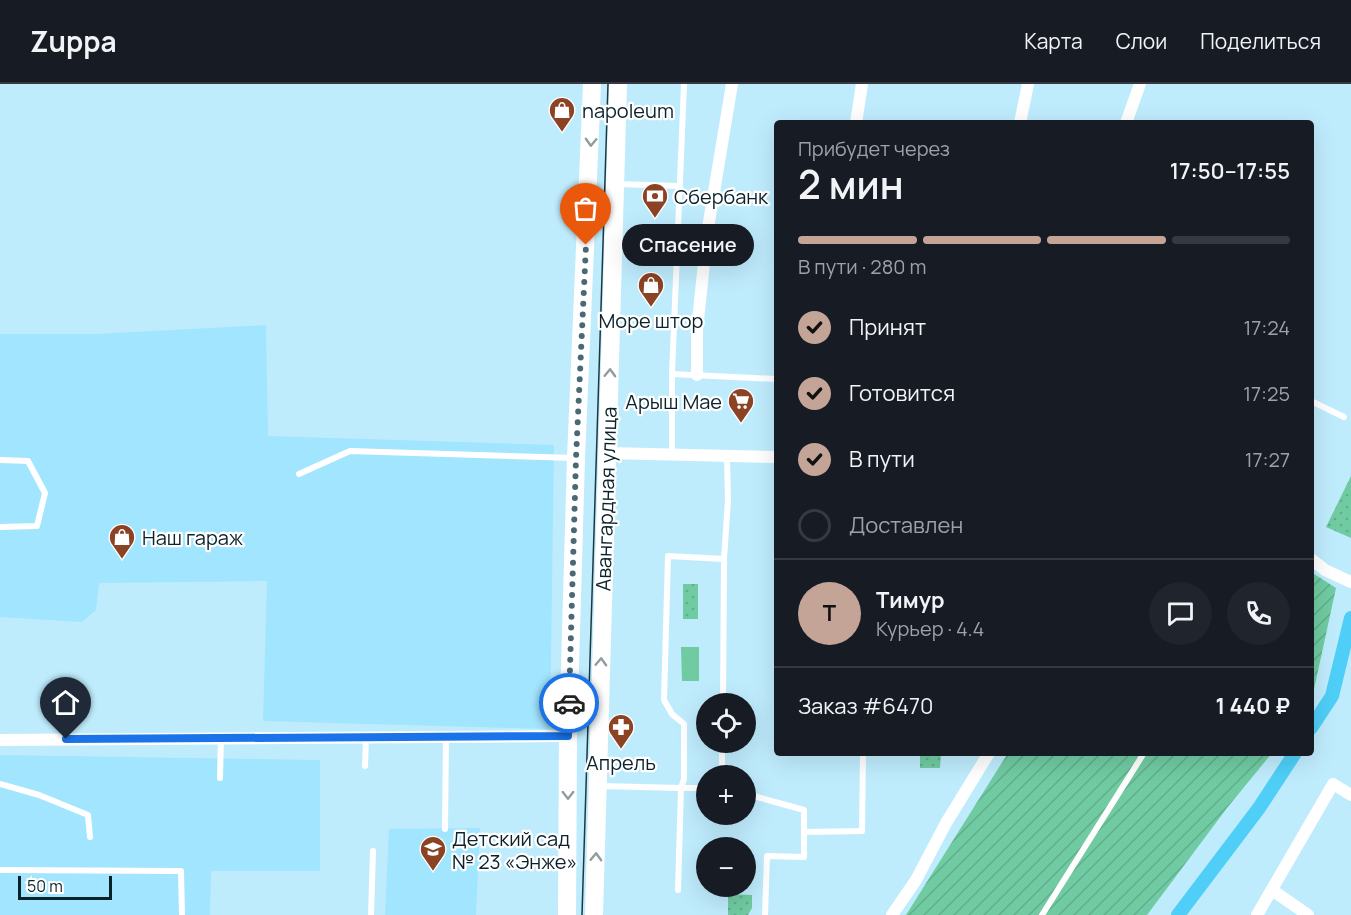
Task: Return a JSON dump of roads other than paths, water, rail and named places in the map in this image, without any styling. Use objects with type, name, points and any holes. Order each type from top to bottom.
[{"type":"main road","name":"Авангардная улица","points":[[567,915],[568,736],[576,458],[592,84]]},
{"type":"main road","name":"Авангардная улица","points":[[594,915],[618,84]]},
{"type":"street","points":[[697,375],[697,330],[707,234],[732,84]]},
{"type":"street","points":[[856,120],[862,84]]},
{"type":"street","points":[[1021,120],[1028,84]]},
{"type":"street","points":[[1127,120],[1140,84]]},
{"type":"street","points":[[607,453],[774,457]]},
{"type":"street","points":[[1314,562],[1348,581]]},
{"type":"street","points":[[0,740],[366,738],[404,731],[446,737],[461,731],[568,736]]},
{"type":"street","points":[[892,915],[916,880],[946,823],[987,756]]},
{"type":"street","points":[[1257,915],[1333,784],[1351,795]]},
{"type":"street","points":[[1272,890],[1308,915]]},
{"type":"lane","points":[[672,455],[672,374],[684,84]]},
{"type":"lane","points":[[615,184],[679,186]]},
{"type":"lane","points":[[672,374],[774,379]]},
{"type":"lane","points":[[1314,402],[1344,417]]},
{"type":"lane","points":[[299,474],[350,451],[576,458]]},
{"type":"lane","points":[[723,693],[727,456]]},
{"type":"lane","points":[[0,460],[28,460],[45,493],[38,526],[0,527]]},
{"type":"lane","points":[[678,890],[681,788],[684,779],[684,724],[672,714],[664,700],[668,556],[724,559]]},
{"type":"lane","points":[[446,737],[446,829]]},
{"type":"lane","points":[[220,778],[221,738]]},
{"type":"lane","points":[[365,766],[366,738]]},
{"type":"lane","points":[[804,832],[862,831],[863,756]]},
{"type":"lane","points":[[1042,915],[1141,756]]},
{"type":"lane","points":[[0,784],[39,795],[88,815],[90,837]]},
{"type":"lane","points":[[598,786],[696,788]]},
{"type":"lane","points":[[756,797],[804,810],[804,857],[767,856],[765,915]]},
{"type":"lane","points":[[371,915],[373,851]]},
{"type":"lane","points":[[0,870],[181,871],[182,915]]},
{"type":"waterway","points":[[1314,723],[1332,696],[1351,618]]},
{"type":"waterway","points":[[1178,915],[1259,808],[1293,756]]},
{"type":"tram line","points":[[582,915],[608,84]]},
{"type":"place","name":"napoleum","points":[[562,133]]},
{"type":"place","name":"Сбербанк","points":[[655,219]]},
{"type":"place","name":"Спасение","points":[[586,245]]},
{"type":"place","name":"Море штор","points":[[651,308]]},
{"type":"place","name":"Арыш Мае","points":[[741,424]]},
{"type":"place","name":"Наш гараж","points":[[122,560]]},
{"type":"place","name":"Апрель","points":[[621,750]]},
{"type":"place","name":"Детский сад № 23 «Энже»","points":[[433,872]]}]
